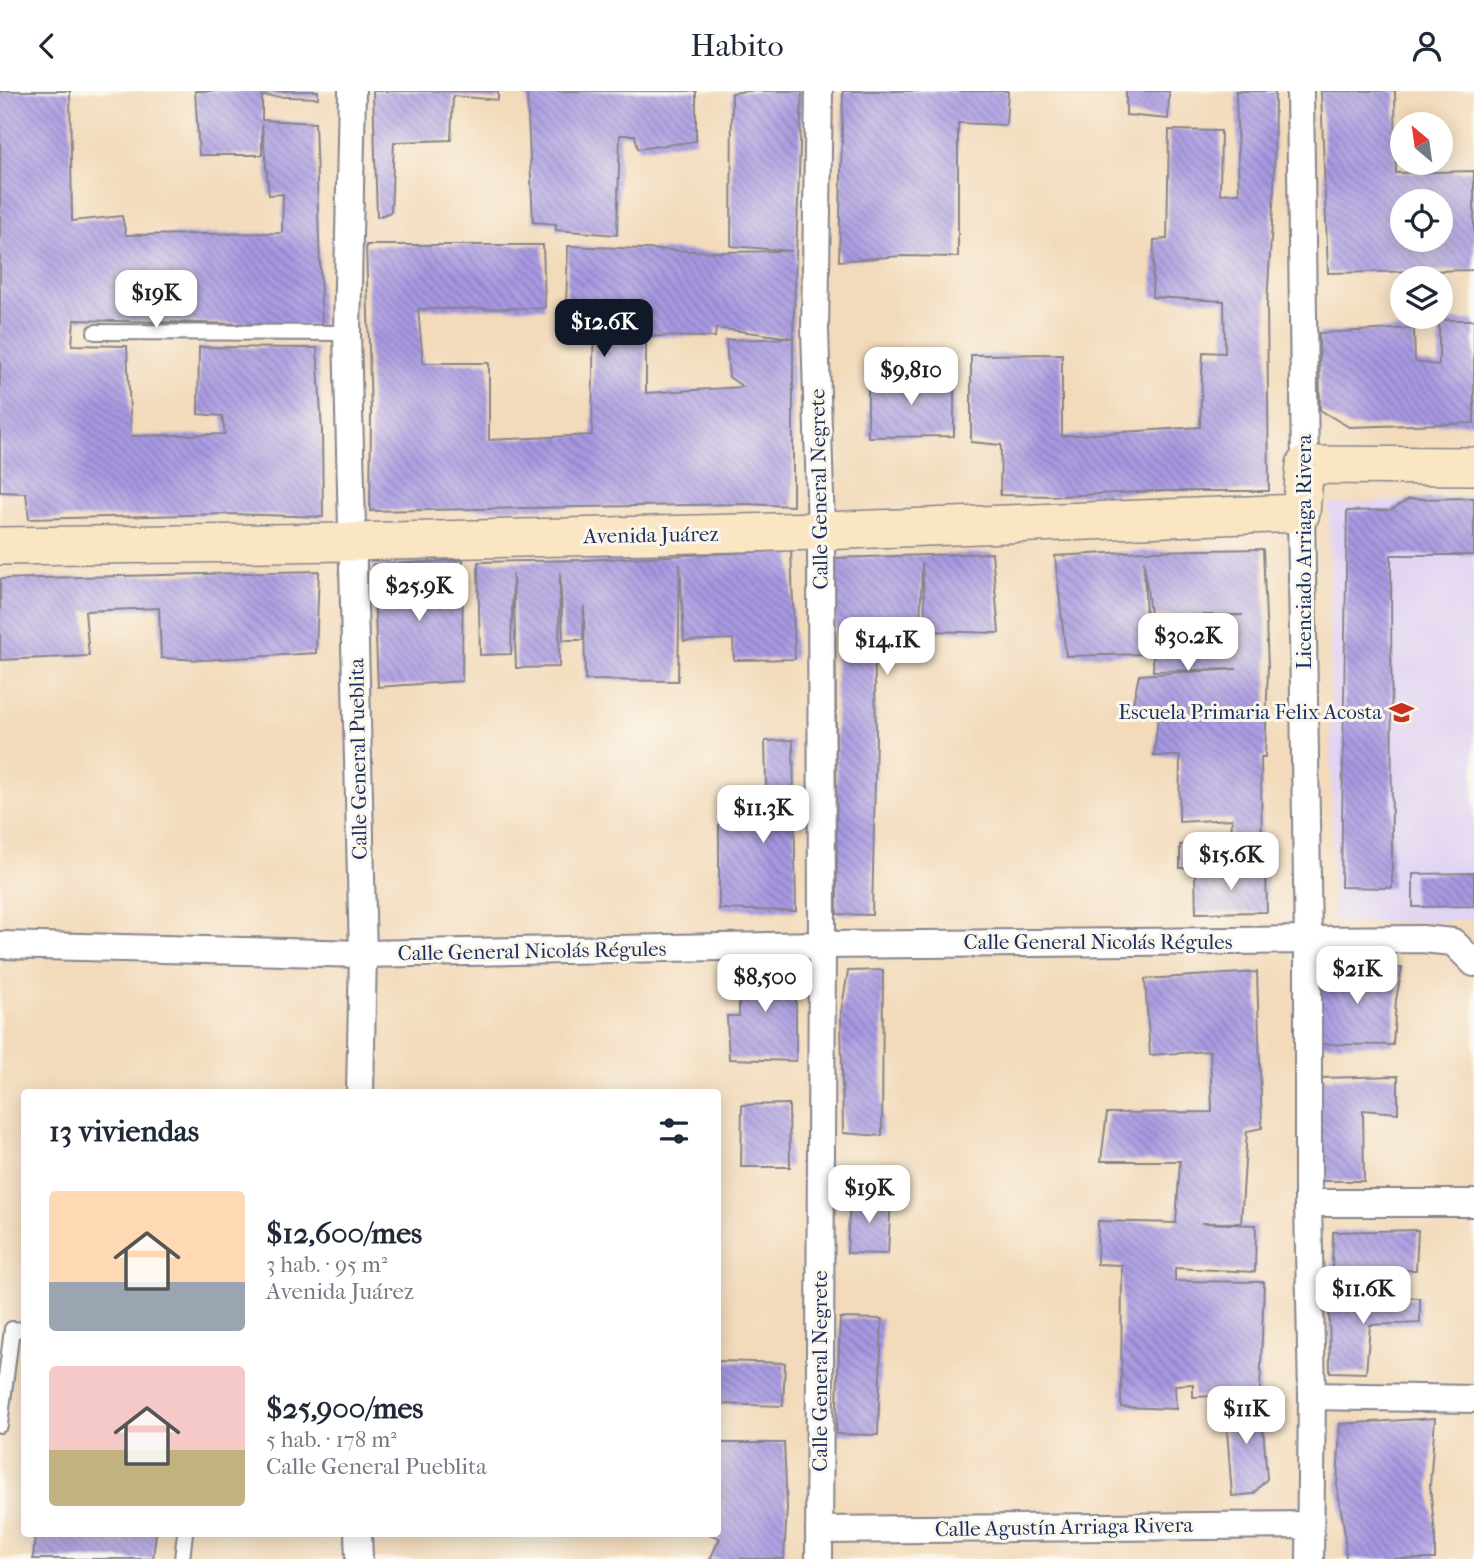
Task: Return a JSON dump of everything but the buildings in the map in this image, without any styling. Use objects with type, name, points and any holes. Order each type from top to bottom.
[{"type":"street","name":"Calle General Pueblita","points":[[352,91],[347,333],[363,954],[360,1089]]},
{"type":"street","name":"Calle General Negrete","points":[[819,91],[814,329],[821,531],[819,1559]]},
{"type":"street","name":"Licenciado Arriaga Rivera","points":[[1300,91],[1304,465],[1301,513],[1312,1396],[1310,1559]]},
{"type":"street","points":[[1304,465],[1474,466]]},
{"type":"street","name":"Avenida Juárez","points":[[0,546],[352,542],[821,531],[1301,513]]},
{"type":"street","name":"Calle General Nicolás Régules","points":[[0,945],[363,954],[822,945],[1422,939],[1453,942],[1474,963]]},
{"type":"street","points":[[1308,1203],[1474,1203]]},
{"type":"street","points":[[1312,1396],[1474,1399]]},
{"type":"street","name":"Calle Agustín Arriaga Rivera","points":[[818,1530],[1310,1525]]},
{"type":"street","points":[[358,1537],[359,1559]]},
{"type":"lane","points":[[95,332],[347,333]]},
{"type":"lane","points":[[0,1425],[12,1329],[21,1330]]},
{"type":"lane","points":[[183,1559],[185,1537]]},
{"type":"shaded area","name":"Escuela Primaria Felix Acosta","points":[[1474,498],[1474,920],[1333,923],[1329,504]]},
{"type":"place","name":"Escuela Primaria Felix Acosta","points":[[1402,712]]}]
